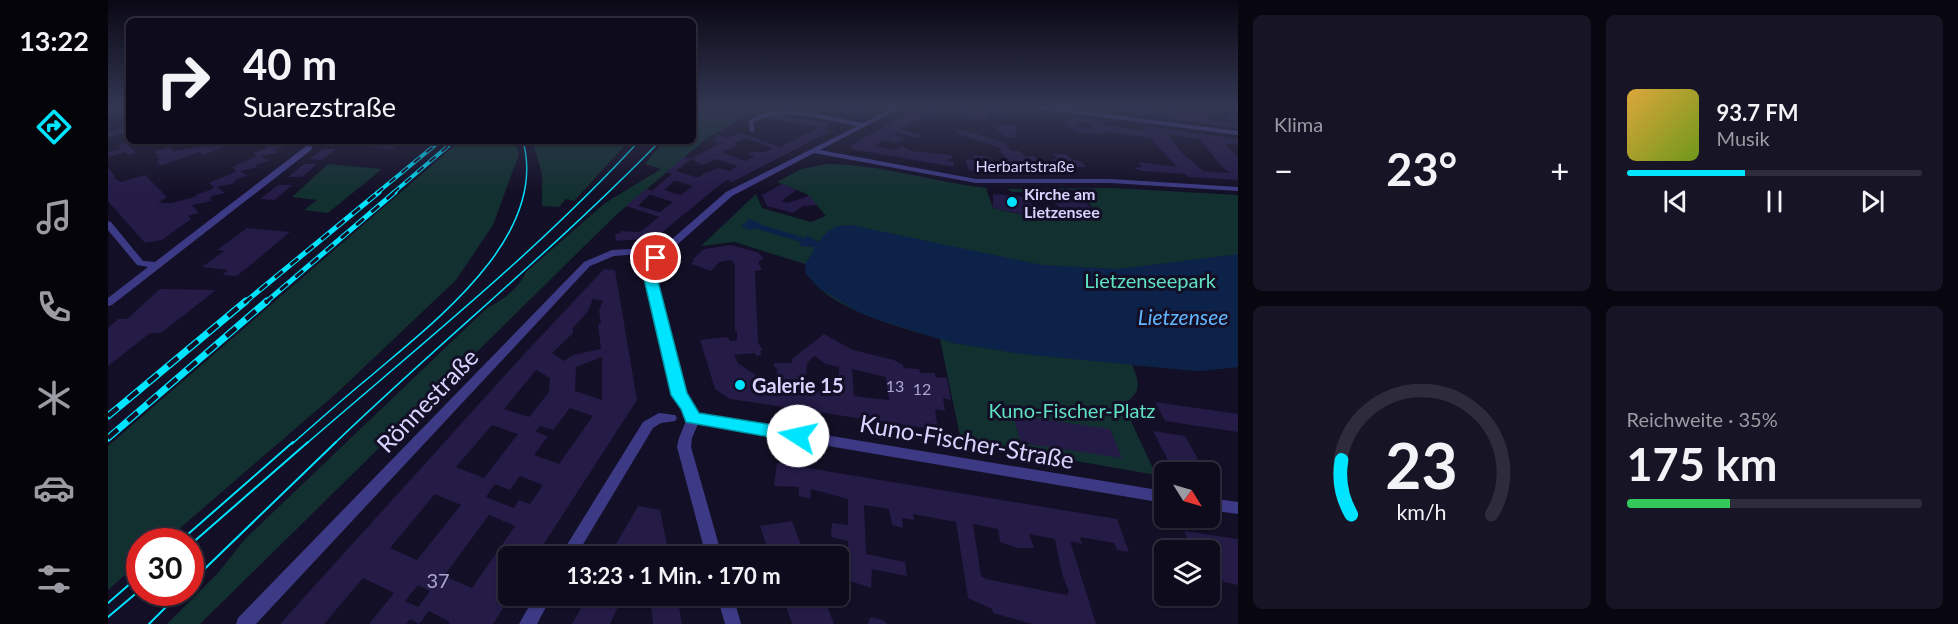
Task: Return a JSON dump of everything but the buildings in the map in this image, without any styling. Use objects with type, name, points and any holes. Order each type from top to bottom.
[{"type":"street","points":[[711,546],[684,447],[684,441],[692,425],[692,418],[689,407],[679,395],[647,266],[729,194],[842,136]]},
{"type":"street","points":[[108,303],[306,150],[310,144]]},
{"type":"street","name":"Herbartstraße","points":[[814,151],[976,181],[1110,181],[1238,189]]},
{"type":"street","points":[[108,224],[140,263],[154,266]]},
{"type":"street","name":"Rönnestraße","points":[[243,624],[587,264],[612,253],[663,252]]},
{"type":"street","points":[[574,546],[648,425],[659,418],[671,418]]},
{"type":"street","name":"Kuno-Fischer-Straße","points":[[692,418],[1154,495]]},
{"type":"street","points":[[1220,506],[1238,508]]},
{"type":"street","points":[[527,624],[538,606]]},
{"type":"street","points":[[728,606],[733,624]]},
{"type":"green space","points":[[696,136],[711,136],[616,215],[200,624],[167,624],[185,606],[204,606],[204,587],[245,539],[487,308],[515,288],[526,272],[605,203],[661,169],[645,164],[662,144],[696,144]]},
{"type":"green space","points":[[457,144],[516,144],[519,154],[493,225],[456,280],[339,391],[180,528],[126,528],[126,574],[108,590],[108,446]]},
{"type":"green space","points":[[533,144],[626,144],[574,201],[566,199],[559,207],[542,206],[542,173]]},
{"type":"green space","points":[[328,164],[382,169],[328,213],[304,210],[317,200],[292,197]]},
{"type":"green space","name":"Lietzenseepark","points":[[827,164],[867,167],[986,188],[993,208],[1019,214],[1059,210],[1066,213],[1096,211],[1080,194],[1072,190],[1013,192],[1007,189],[1113,188],[1238,195],[1238,367],[1199,371],[1132,365],[1138,387],[1134,396],[1123,404],[1154,475],[961,441],[940,339],[884,322],[841,303],[823,292],[811,279],[805,264],[734,242],[701,246],[756,194],[762,208],[811,222],[826,216],[807,194],[777,182],[801,169]]},
{"type":"water","name":"Lietzensee","points":[[749,219],[805,238],[807,235],[819,242],[832,229],[851,225],[1042,265],[1118,269],[1238,254],[1238,367],[1199,371],[1021,354],[953,343],[875,319],[819,288],[806,274],[805,264],[814,247],[799,246],[801,242],[754,228],[751,230],[741,227]]},
{"type":"tram line","points":[[292,444],[426,329],[481,273],[503,243],[519,210],[527,176],[523,144]]},
{"type":"tram line","points":[[306,444],[519,259],[636,144]]},
{"type":"tram line","points":[[334,444],[581,219],[657,144]]},
{"type":"tram line","points":[[195,528],[293,442]]},
{"type":"tram line","points":[[204,533],[308,442]]},
{"type":"tram line","points":[[204,569],[336,442]]},
{"type":"tram line","points":[[108,603],[126,587]]},
{"type":"tram line","points":[[108,617],[126,602]]},
{"type":"tram line","points":[[149,624],[167,606]]},
{"type":"railway","points":[[377,193],[436,144]]},
{"type":"railway","points":[[393,193],[450,144]]},
{"type":"railway","points":[[244,303],[379,192]]},
{"type":"railway","points":[[265,303],[395,192]]},
{"type":"railway","points":[[108,416],[246,301]]},
{"type":"railway","points":[[108,438],[267,301]]},
{"type":"place","name":"Kirche am Lietzensee","points":[[1012,202]]},
{"type":"place","name":"Galerie 15","points":[[740,385]]},
{"type":"route","points":[[656,258],[647,266],[680,399],[689,407],[692,418],[798,436]]},
{"type":"park label","name":"Kuno-Fischer-Platz","points":[[1072,410]]}]
